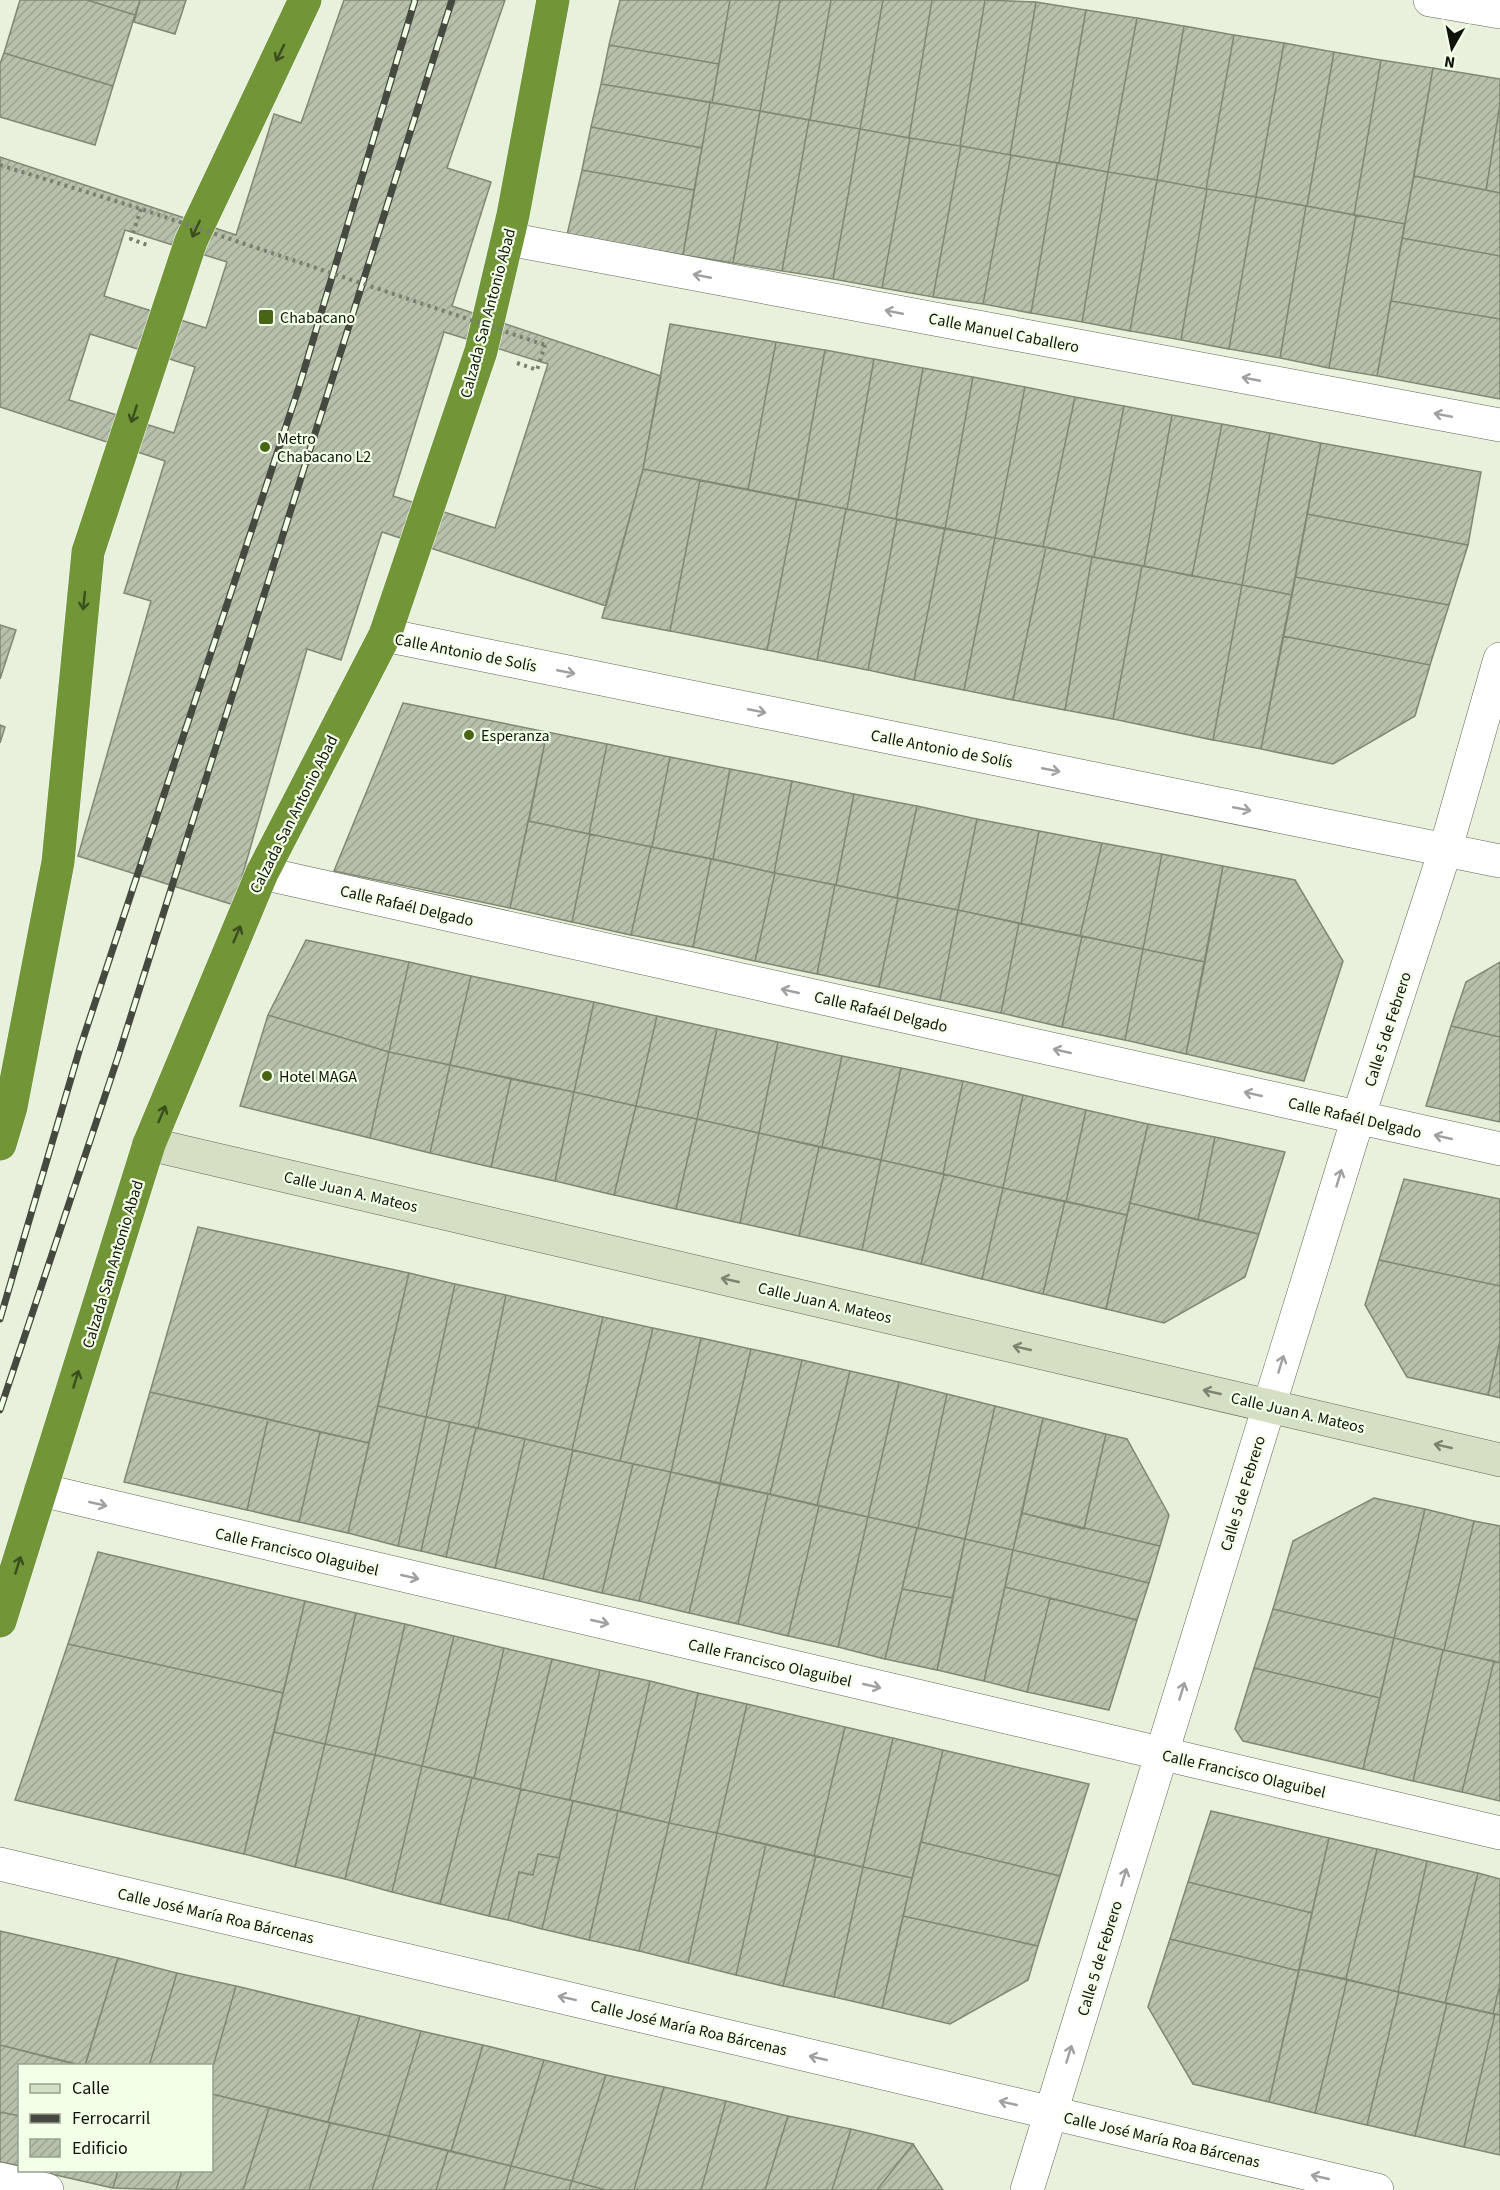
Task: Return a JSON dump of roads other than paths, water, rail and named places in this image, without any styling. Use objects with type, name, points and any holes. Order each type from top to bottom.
[{"type":"highway","points":[[0,1144],[58,862],[88,552],[191,241],[305,0]]},
{"type":"highway","name":"Calzada San Antonio Abad","points":[[0,1621],[149,1144],[262,873],[385,635],[481,351],[508,239],[553,0]]},
{"type":"street","points":[[1430,0],[1500,12]]},
{"type":"street","name":"Calle Manuel Caballero","points":[[508,239],[1500,425]]},
{"type":"street","name":"Calle Antonio de Solís","points":[[385,635],[1500,861]]},
{"type":"street","name":"Calle 5 de Febrero","points":[[1027,2190],[1268,1405],[1445,850],[1500,659]]},
{"type":"street","name":"Calle Rafaél Delgado","points":[[262,873],[1500,1149]]},
{"type":"street","name":"Calle Juan A. Mateos","points":[[149,1144],[1500,1460]]},
{"type":"street","name":"Calle Francisco Olaguibel","points":[[41,1490],[1500,1833]]},
{"type":"street","name":"Calle José María Roa Bárcenas","points":[[0,1864],[1377,2190]]},
{"type":"street","points":[[0,2179],[47,2190]]},
{"type":"railway","points":[[0,1319],[80,1048],[299,387],[415,0]]},
{"type":"railway","points":[[0,1410],[118,1057],[452,0]]},
{"type":"place","name":"Chabacano","points":[[266,317]]},
{"type":"place","name":"Metro Chabacano L2","points":[[265,447]]},
{"type":"place","name":"Esperanza","points":[[469,735]]},
{"type":"place","name":"Hotel MAGA","points":[[267,1076]]}]
